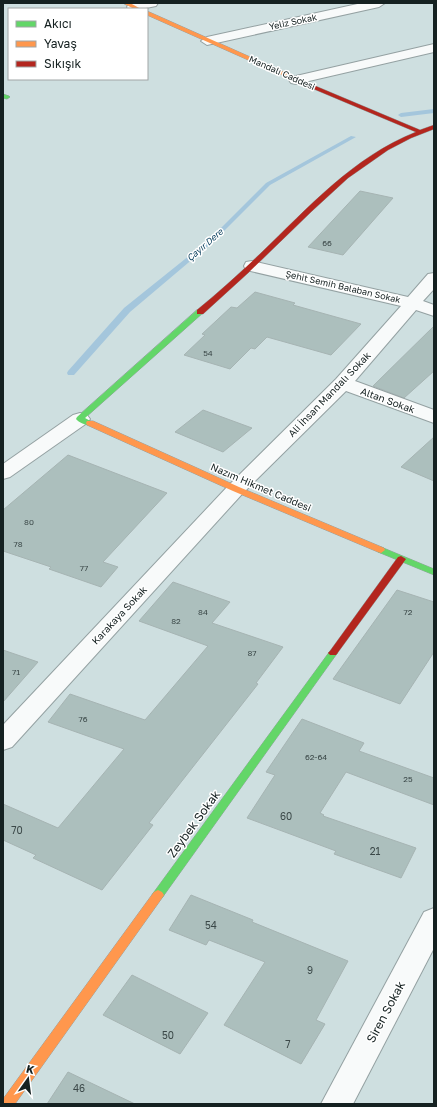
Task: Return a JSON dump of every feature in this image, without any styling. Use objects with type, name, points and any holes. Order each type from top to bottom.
[{"type":"street","points":[[132,6],[152,3]]},
{"type":"street","name":"Yeliz Sokak","points":[[207,41],[380,3]]},
{"type":"street","name":"Mandalı Caddesi","points":[[148,13],[296,80],[418,131]]},
{"type":"street","points":[[296,80],[434,48]]},
{"type":"street","points":[[3,473],[80,419],[252,266],[356,167],[397,140],[418,131],[434,127]]},
{"type":"street","name":"Şehit Semih Balaban Sokak","points":[[252,266],[412,303],[434,311]]},
{"type":"street","name":"Ali İhsan Mandalı Sokak","points":[[236,489],[343,383],[434,278]]},
{"type":"street","name":"Altan Sokak","points":[[343,383],[434,417]]},
{"type":"street","name":"Nazım Hikmet Caddesi","points":[[80,419],[236,489],[434,572]]},
{"type":"street","name":"Karakaya Sokak","points":[[3,741],[236,489]]},
{"type":"street","name":"Zeybek Sokak","points":[[8,1104],[401,559]]},
{"type":"street","name":"Siren Sokak","points":[[337,1104],[434,920]]},
{"type":"building","points":[[360,191],[393,198],[343,255],[308,247]]},
{"type":"building","points":[[255,292],[295,303],[293,305],[361,324],[331,355],[267,337],[255,349],[251,348],[230,369],[184,355],[205,335],[202,334],[231,307],[237,308]]},
{"type":"building","points":[[434,326],[434,371],[404,398],[373,386]]},
{"type":"building","points":[[203,410],[252,428],[223,452],[175,432]]},
{"type":"building","points":[[434,437],[434,481],[401,467]]},
{"type":"building","points":[[68,455],[167,493],[103,562],[118,567],[101,587],[49,569],[51,567],[3,551],[3,510]]},
{"type":"building","points":[[173,582],[230,602],[212,623],[283,647],[256,683],[258,684],[149,823],[153,825],[102,890],[33,858],[36,855],[3,840],[3,804],[58,828],[124,749],[48,722],[70,694],[145,720],[208,646],[139,621]]},
{"type":"building","points":[[397,590],[434,602],[434,652],[400,704],[333,679]]},
{"type":"building","points":[[3,650],[38,662],[3,702]]},
{"type":"building","points":[[302,719],[364,743],[359,751],[434,778],[434,805],[346,772],[320,813],[324,815],[323,816],[416,848],[401,878],[334,854],[336,851],[247,818],[275,775],[266,772]]},
{"type":"building","points":[[191,895],[253,920],[252,922],[348,961],[316,1020],[325,1024],[301,1064],[224,1025],[265,962],[209,940],[206,945],[169,930]]},
{"type":"building","points":[[132,975],[208,1013],[180,1054],[103,1015]]},
{"type":"building","points":[[68,1072],[135,1104],[47,1104]]},
{"type":"waterway","name":"Çayır Dere","points":[[401,115],[434,111]]},
{"type":"waterway","name":"Çayır Dere","points":[[71,373],[127,310],[212,240],[268,184],[353,137]]},
{"type":"traffic: fast","points":[[3,96],[7,97]]},
{"type":"traffic: fast","points":[[90,423],[80,419],[200,312]]},
{"type":"traffic: fast","points":[[381,550],[434,572]]},
{"type":"traffic: fast","points":[[158,895],[333,653]]},
{"type":"traffic: slow","points":[[126,3],[136,8]]},
{"type":"traffic: slow","points":[[148,13],[311,86]]},
{"type":"traffic: slow","points":[[90,423],[236,489],[381,550]]},
{"type":"traffic: slow","points":[[7,1104],[158,895]]},
{"type":"traffic: jam","points":[[311,86],[418,131]]},
{"type":"traffic: jam","points":[[200,312],[346,177],[365,162],[386,149],[409,137],[434,127]]},
{"type":"traffic: jam","points":[[333,653],[401,559]]}]
